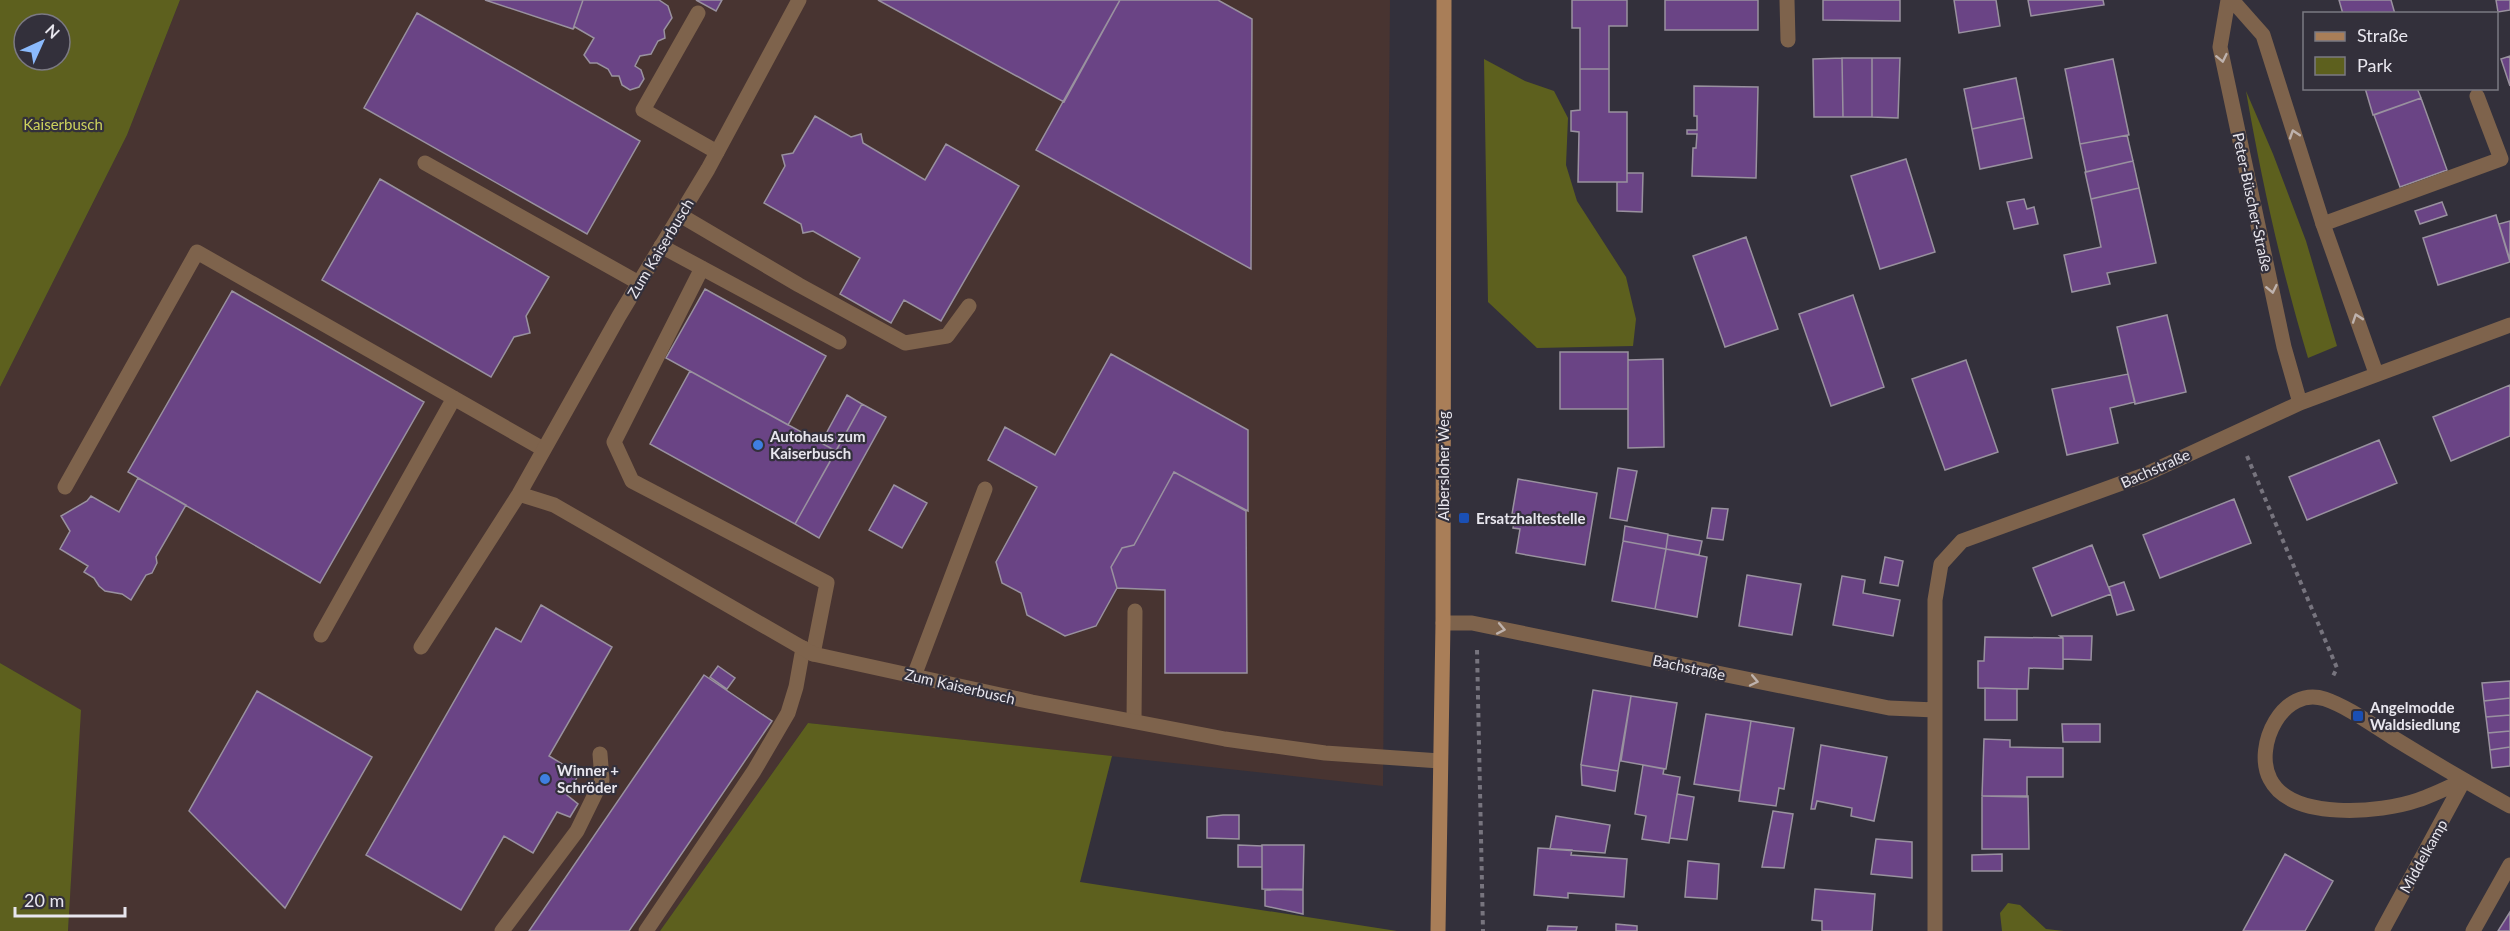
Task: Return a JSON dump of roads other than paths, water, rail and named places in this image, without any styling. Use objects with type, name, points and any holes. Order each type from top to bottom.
[{"type":"main road","name":"Albersloher Weg","points":[[1438,931],[1443,622],[1444,0]]},
{"type":"street","name":"Zum Kaiserbusch","points":[[421,647],[519,494],[639,283],[717,152],[799,0]]},
{"type":"street","points":[[1787,0],[1788,40]]},
{"type":"street","name":"Peter-Büscher-Straße","points":[[2230,0],[2263,35],[2324,224],[2376,373]]},
{"type":"street","name":"Peter-Büscher-Straße","points":[[2230,0],[2220,47],[2284,346],[2300,403]]},
{"type":"street","points":[[698,13],[643,110],[717,152]]},
{"type":"street","points":[[2324,224],[2501,159],[2477,96]]},
{"type":"street","points":[[424,163],[639,283]]},
{"type":"street","points":[[680,215],[799,285],[905,343],[946,336],[969,306]]},
{"type":"street","points":[[661,246],[839,342]]},
{"type":"street","points":[[65,487],[197,252],[543,449]]},
{"type":"street","points":[[646,931],[754,771],[788,713],[827,583],[632,481],[614,442],[702,268]]},
{"type":"street","name":"Bachstraße","points":[[1935,931],[1935,600],[1941,564],[1962,541],[2144,475],[2300,403],[2510,325]]},
{"type":"street","points":[[321,635],[454,398]]},
{"type":"street","points":[[914,676],[985,489]]},
{"type":"street","name":"Zum Kaiserbusch","points":[[519,494],[554,505],[808,651],[1032,702],[1226,739],[1325,753],[1440,761]]},
{"type":"street","points":[[1134,722],[1135,611]]},
{"type":"street","name":"Bachstraße","points":[[1443,622],[1472,623],[1889,708],[1935,710]]},
{"type":"street","points":[[2464,780],[2417,800],[2377,809],[2340,810],[2299,804],[2285,795],[2270,780],[2265,764],[2268,738],[2271,727],[2293,702],[2308,698],[2324,699],[2358,716],[2510,806]]},
{"type":"street","points":[[502,931],[577,831],[602,780],[600,754]]},
{"type":"street","name":"Middelkamp","points":[[2382,931],[2464,780]]},
{"type":"street","points":[[2473,931],[2510,865]]},
{"type":"place","name":"Autohaus zum Kaiserbusch","points":[[758,445]]},
{"type":"place","name":"Ersatzhaltestelle","points":[[1464,518]]},
{"type":"place","name":"Angelmodde Waldsiedlung","points":[[2358,716]]},
{"type":"place","name":"Winner + Schröder","points":[[545,779]]},
{"type":"park label","name":"Kaiserbusch","points":[[63,124]]}]
